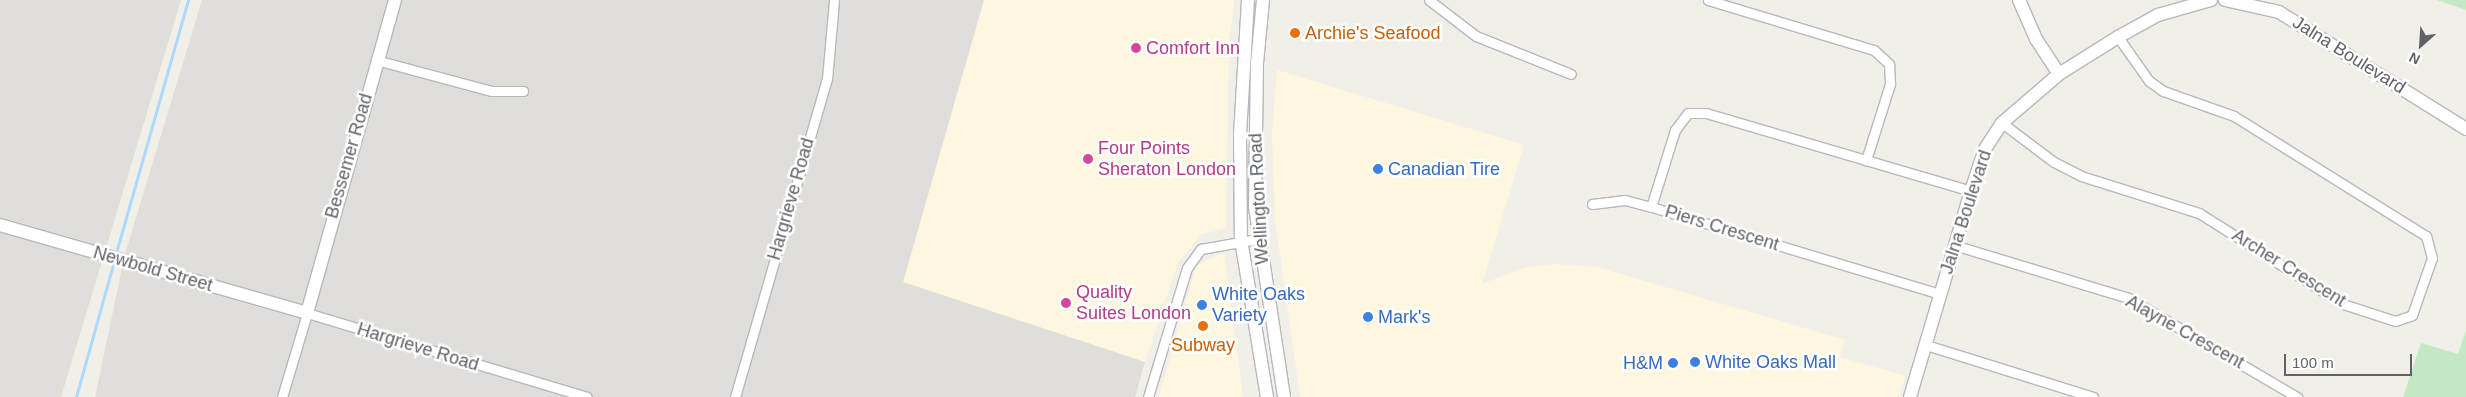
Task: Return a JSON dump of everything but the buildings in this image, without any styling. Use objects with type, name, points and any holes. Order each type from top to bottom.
[{"type":"street","name":"Bessemer Road","points":[[307,313],[376,60],[395,0]]},
{"type":"street","name":"Hargrieve Road","points":[[735,397],[827,79],[834,44],[834,0]]},
{"type":"street","name":"Wellington Road","points":[[1248,0],[1240,124],[1241,240],[1267,397]]},
{"type":"street","name":"Wellington Road","points":[[1263,0],[1254,142],[1257,239],[1284,397]]},
{"type":"street","points":[[1429,0],[1476,36],[1571,74]]},
{"type":"street","points":[[1708,0],[1874,50],[1889,64],[1890,84],[1866,160]]},
{"type":"street","points":[[2019,0],[2036,39],[2060,74]]},
{"type":"street","name":"Jalna Boulevard","points":[[1910,397],[1954,245],[1985,149],[2002,123],[2060,74],[2118,37],[2158,15],[2211,0]]},
{"type":"street","name":"Jalna Boulevard","points":[[2225,0],[2278,12],[2466,129]]},
{"type":"street","name":"Archer Crescent","points":[[2002,123],[2054,162],[2081,176],[2199,213],[2343,304],[2394,321],[2412,315],[2432,258],[2426,236],[2234,116],[2163,91],[2149,81],[2118,37]]},
{"type":"street","points":[[376,60],[492,91],[524,91]]},
{"type":"street","name":"Piers Crescent","points":[[1940,294],[1652,207],[1676,130],[1688,113],[1706,113],[1971,191]]},
{"type":"street","points":[[1592,204],[1625,200],[1652,207]]},
{"type":"street","name":"Newbold Street","points":[[0,226],[307,313]]},
{"type":"street","points":[[1148,397],[1187,268],[1201,249],[1241,240],[1257,239]]},
{"type":"street","name":"Alayne Crescent","points":[[1954,245],[2128,298],[2297,397]]},
{"type":"street","points":[[282,397],[307,313]]},
{"type":"street","name":"Hargrieve Road","points":[[307,313],[587,397]]},
{"type":"street","points":[[1926,345],[2093,397]]},
{"type":"shaded area","points":[[0,0],[181,0],[61,397],[0,397]]},
{"type":"shaded area","points":[[202,0],[984,0],[903,282],[1145,362],[1135,397],[95,397],[125,254]]},
{"type":"shaded area","points":[[984,0],[1234,0],[1229,43],[1226,228],[1202,234],[1178,262],[1145,362],[903,282]]},
{"type":"shaded area","points":[[1277,70],[1524,145],[1482,284],[1523,268],[1554,264],[1597,267],[1845,340],[1840,357],[1905,376],[1899,397],[1300,397],[1275,219],[1272,134]]},
{"type":"shaded area","points":[[1224,252],[1243,397],[1159,397],[1196,266]]},
{"type":"green space","points":[[2437,0],[2466,0],[2466,10]]},
{"type":"green space","points":[[2466,330],[2466,397],[2403,397],[2421,343],[2458,354]]},
{"type":"waterway","points":[[116,253],[188,0]]},
{"type":"waterway","points":[[76,397],[114,261]]},
{"type":"place","name":"Archie's Seafood","points":[[1295,33]]},
{"type":"place","name":"Comfort Inn","points":[[1136,48]]},
{"type":"place","name":"Four Points Sheraton London","points":[[1088,159]]},
{"type":"place","name":"Canadian Tire","points":[[1378,169]]},
{"type":"place","name":"Quality Suites London","points":[[1066,303]]},
{"type":"place","name":"White Oaks Variety","points":[[1202,305]]},
{"type":"place","name":"Mark's","points":[[1368,317]]},
{"type":"place","name":"Subway","points":[[1203,326]]},
{"type":"place","name":"White Oaks Mall","points":[[1695,362]]},
{"type":"place","name":"H&M","points":[[1673,363]]}]
